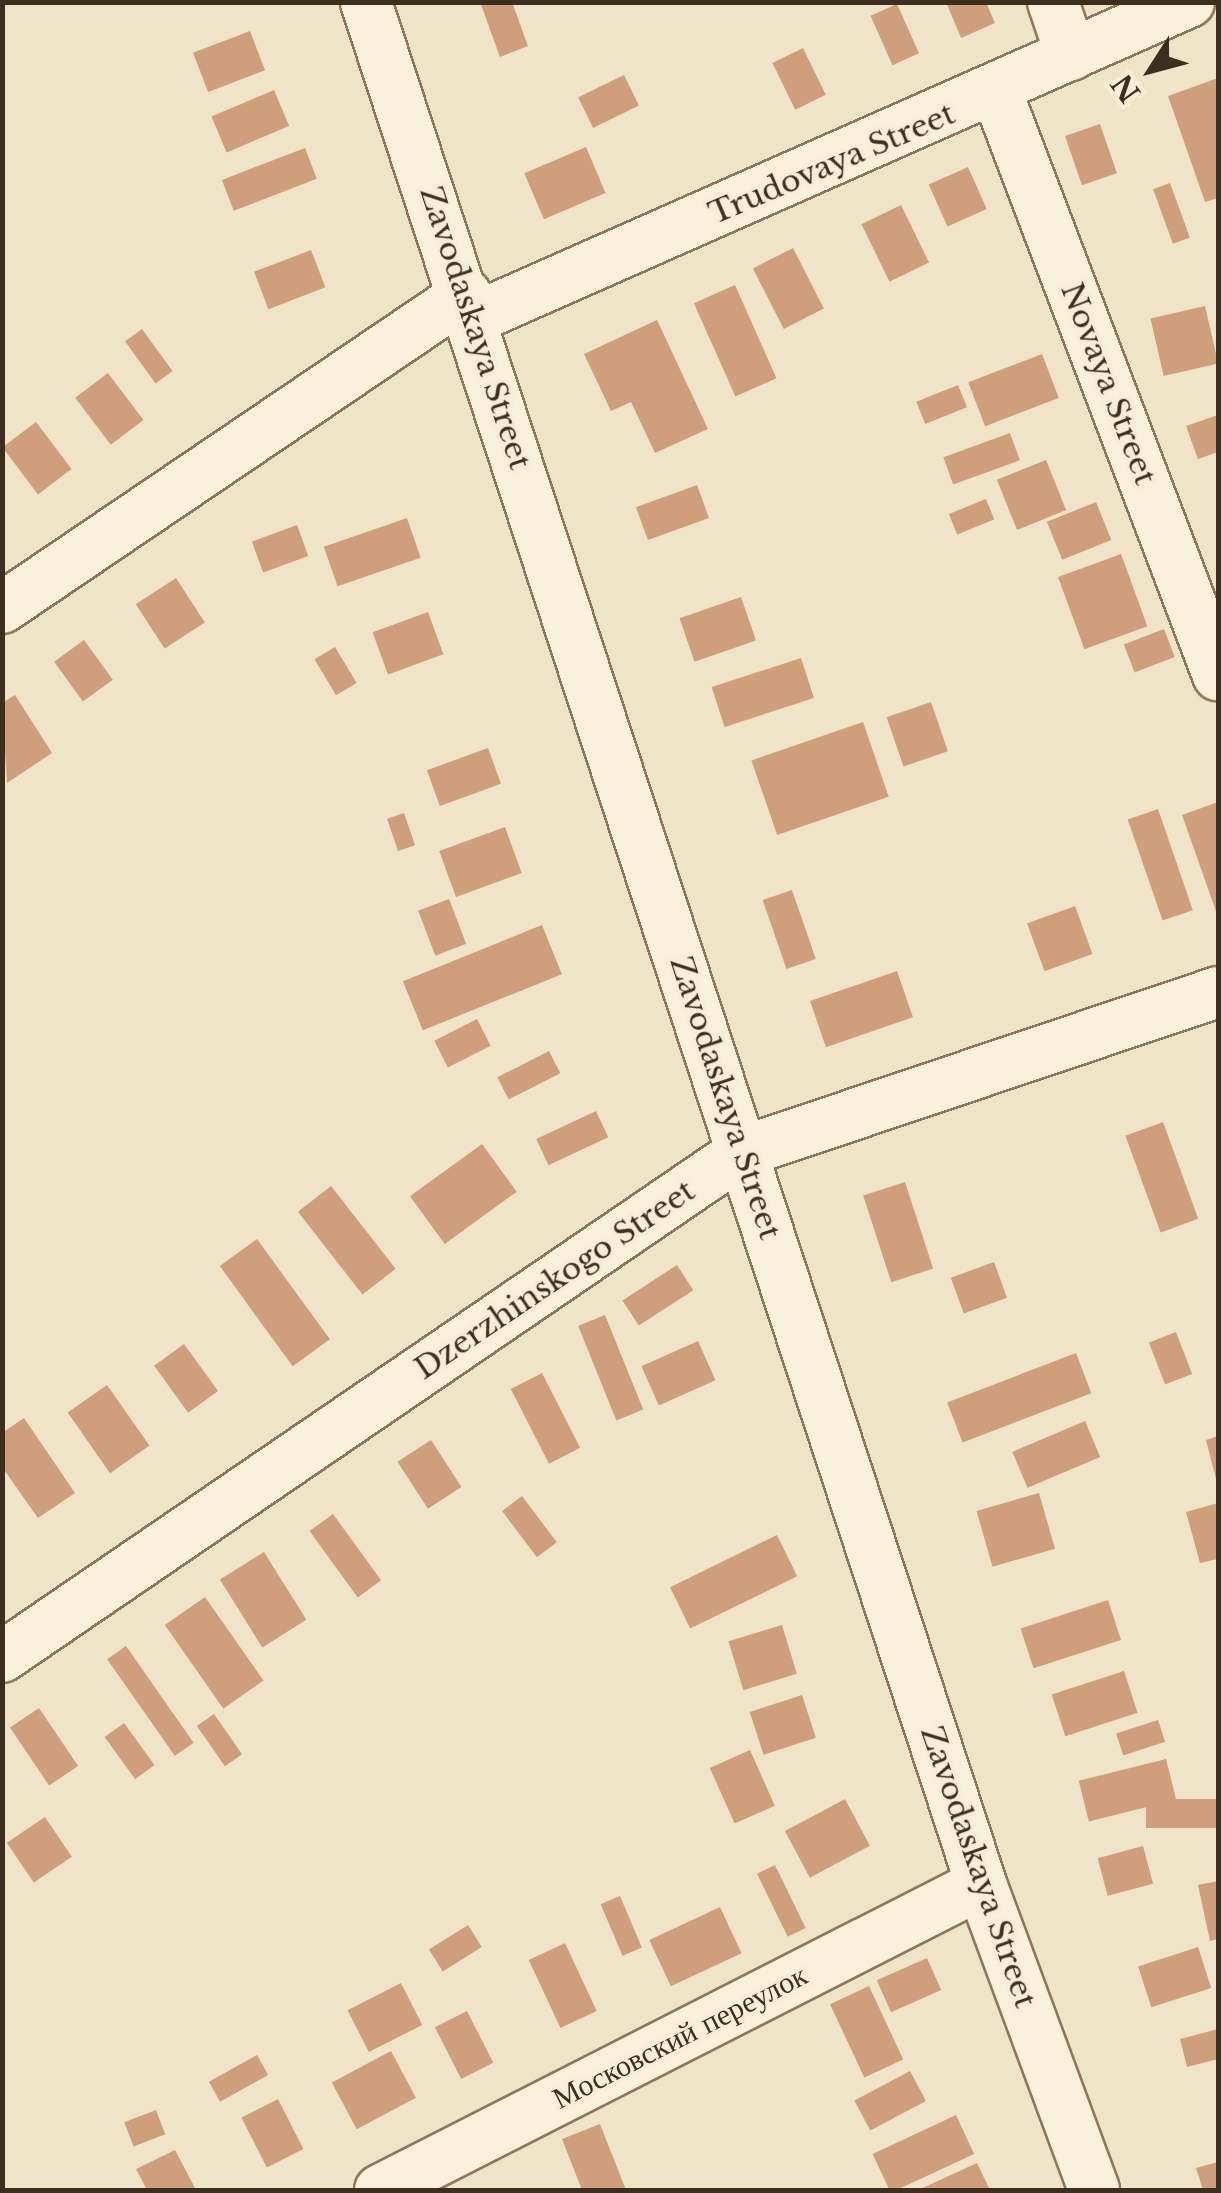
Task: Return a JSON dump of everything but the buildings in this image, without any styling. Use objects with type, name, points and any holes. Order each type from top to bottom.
[{"type":"street","name":"Zavodaskaya Street","points":[[366,2],[469,307],[981,1884],[1094,2190]]},
{"type":"street","points":[[1053,2],[1071,55]]},
{"type":"street","name":"Trudovaya Street","points":[[2,608],[469,307],[997,93],[1189,2]]},
{"type":"street","name":"Novaya Street","points":[[997,93],[1218,675]]},
{"type":"street","name":"Dzerzhinskogo Street","points":[[2,1657],[742,1152],[1218,992]]},
{"type":"street","name":"Московский переулок","points":[[380,2190],[981,1884]]}]
